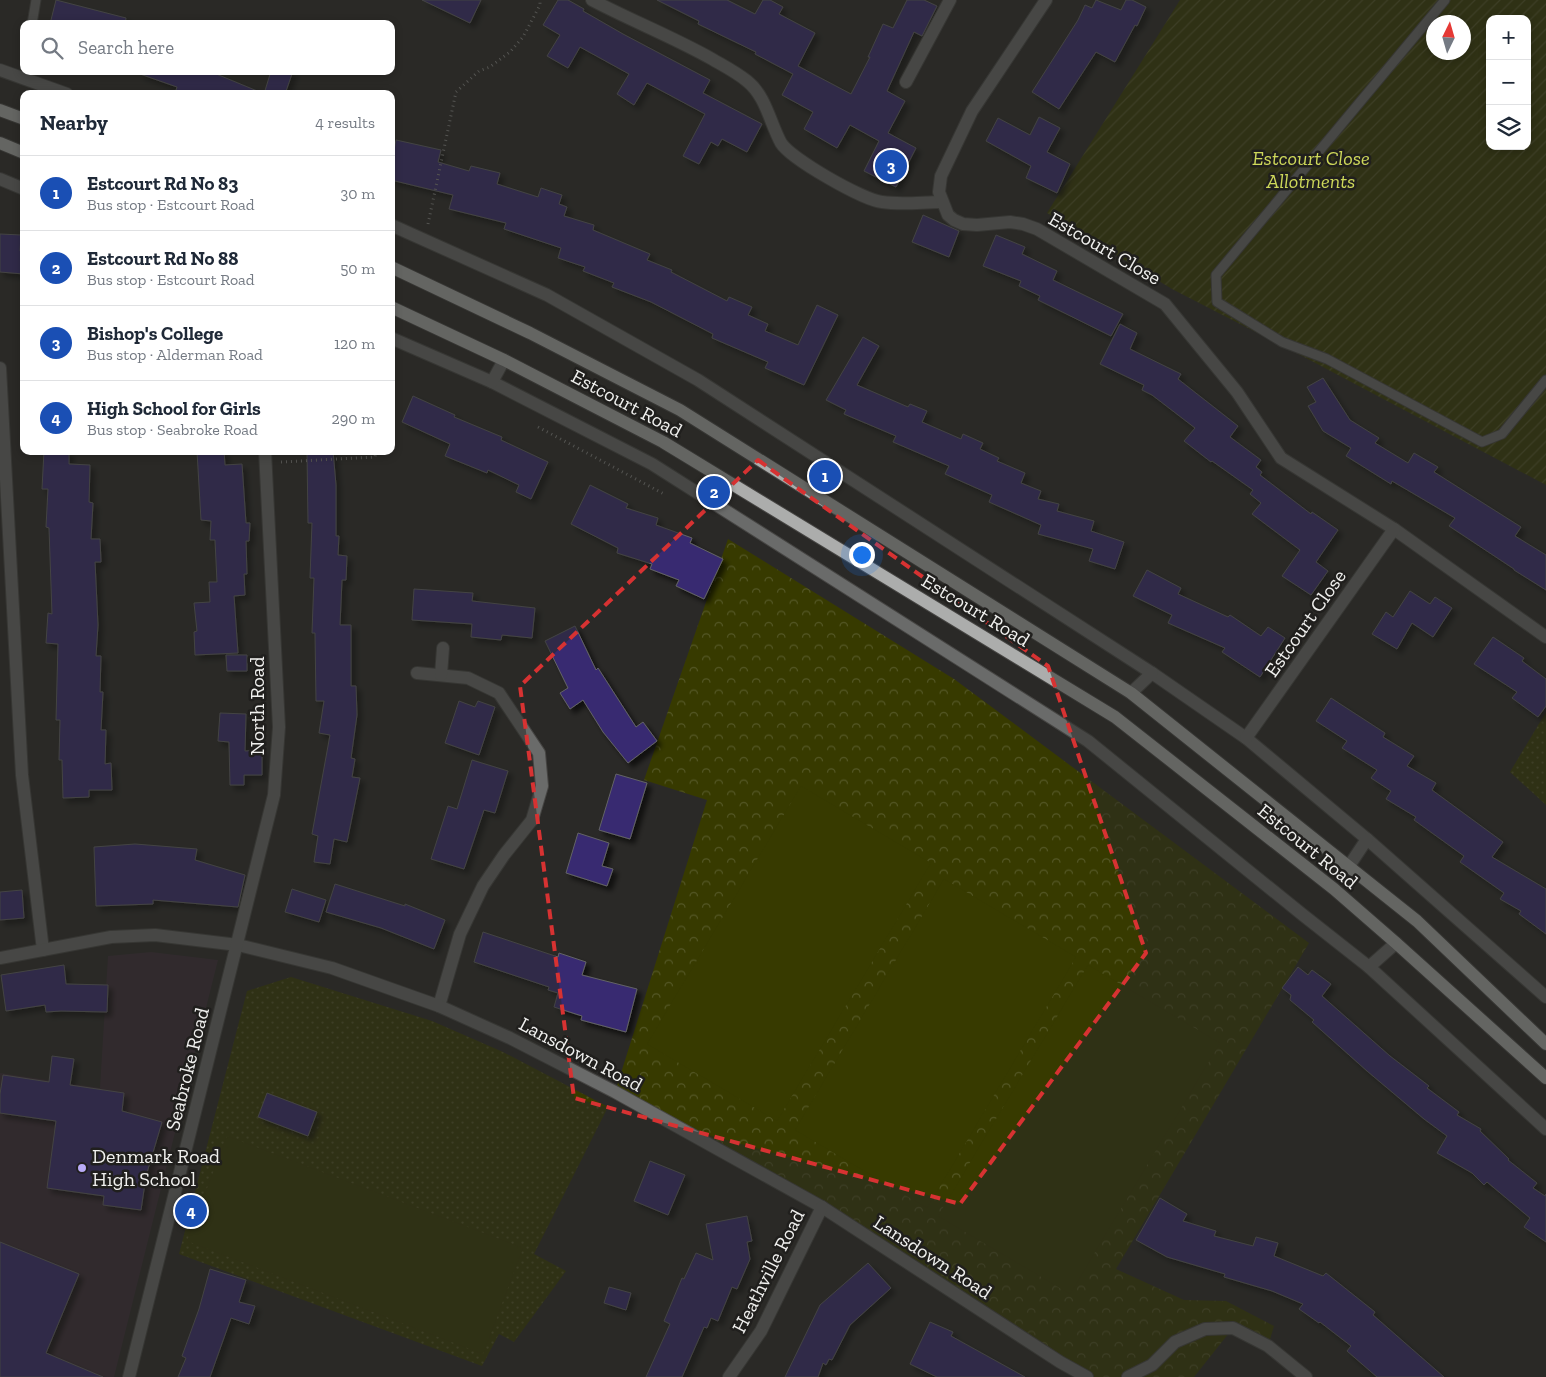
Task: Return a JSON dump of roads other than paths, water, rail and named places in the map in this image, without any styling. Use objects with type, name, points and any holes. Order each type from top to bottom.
[{"type":"main road","points":[[0,110],[20,118]]},
{"type":"main road","points":[[0,143],[20,151]]},
{"type":"main road","name":"Estcourt Road","points":[[395,269],[530,333],[680,410],[1131,693],[1417,922],[1546,1044]]},
{"type":"main road","name":"Estcourt Road","points":[[395,309],[504,360],[663,442],[1115,717],[1334,889],[1546,1078]]},
{"type":"street","points":[[592,0],[686,44],[748,81],[759,93],[782,145],[797,159],[864,197],[880,202],[942,202],[939,192],[942,176],[972,111],[1046,0]]},
{"type":"street","points":[[906,82],[950,0]]},
{"type":"street","points":[[0,70],[20,73]]},
{"type":"street","points":[[26,75],[58,90]]},
{"type":"street","points":[[0,179],[20,187]]},
{"type":"street","name":"Estcourt Close","points":[[942,202],[948,215],[963,224],[977,225],[1010,222],[1037,229],[1165,304],[1237,392],[1281,458],[1394,529],[1546,637]]},
{"type":"street","name":"Estcourt Road","points":[[395,226],[548,295],[698,380],[1152,673],[1246,738],[1367,839],[1546,997]]},
{"type":"street","name":"Estcourt Road","points":[[395,340],[492,382],[652,464],[1088,741],[1369,967],[1546,1129]]},
{"type":"street","points":[[492,382],[504,360]]},
{"type":"street","points":[[0,368],[22,775],[43,950]]},
{"type":"street","name":"North Road","points":[[238,945],[274,795],[279,727],[265,457]]},
{"type":"street","name":"Estcourt Close","points":[[1246,738],[1394,529]]},
{"type":"street","points":[[441,675],[443,648]]},
{"type":"street","points":[[417,673],[468,678],[499,693],[539,753],[542,786],[532,820],[504,854],[483,886],[460,934],[439,1006]]},
{"type":"street","points":[[1131,693],[1152,673]]},
{"type":"street","name":"Estcourt Road","points":[[1349,866],[1367,839]]},
{"type":"street","name":"Lansdown Road","points":[[0,958],[112,937],[155,935],[238,945],[332,968],[439,1006],[510,1038],[615,1092],[822,1207],[1060,1362],[1087,1377]]},
{"type":"street","points":[[1369,967],[1396,943]]},
{"type":"street","name":"Seabroke Road","points":[[130,1377],[238,945]]},
{"type":"street","name":"Heathville Road","points":[[729,1377],[761,1331],[822,1207]]},
{"type":"street","points":[[1128,1377],[1152,1365],[1175,1342],[1205,1329],[1233,1328],[1268,1346],[1306,1377]]},
{"type":"lane","points":[[33,20],[36,0]]},
{"type":"lane","points":[[1445,0],[1216,275],[1217,302],[1282,342],[1327,359],[1482,442],[1502,434],[1546,380]]},
{"type":"place","name":"Bishop's College","points":[[891,166]]},
{"type":"place","name":"Estcourt Rd No 83","points":[[825,476]]},
{"type":"place","name":"Estcourt Rd No 88","points":[[714,492]]},
{"type":"place","name":"Denmark Road High School","points":[[82,1168]]},
{"type":"place","name":"High School for Girls","points":[[191,1211]]},
{"type":"park label","name":"Estcourt Close Allotments","points":[[1311,170]]}]
